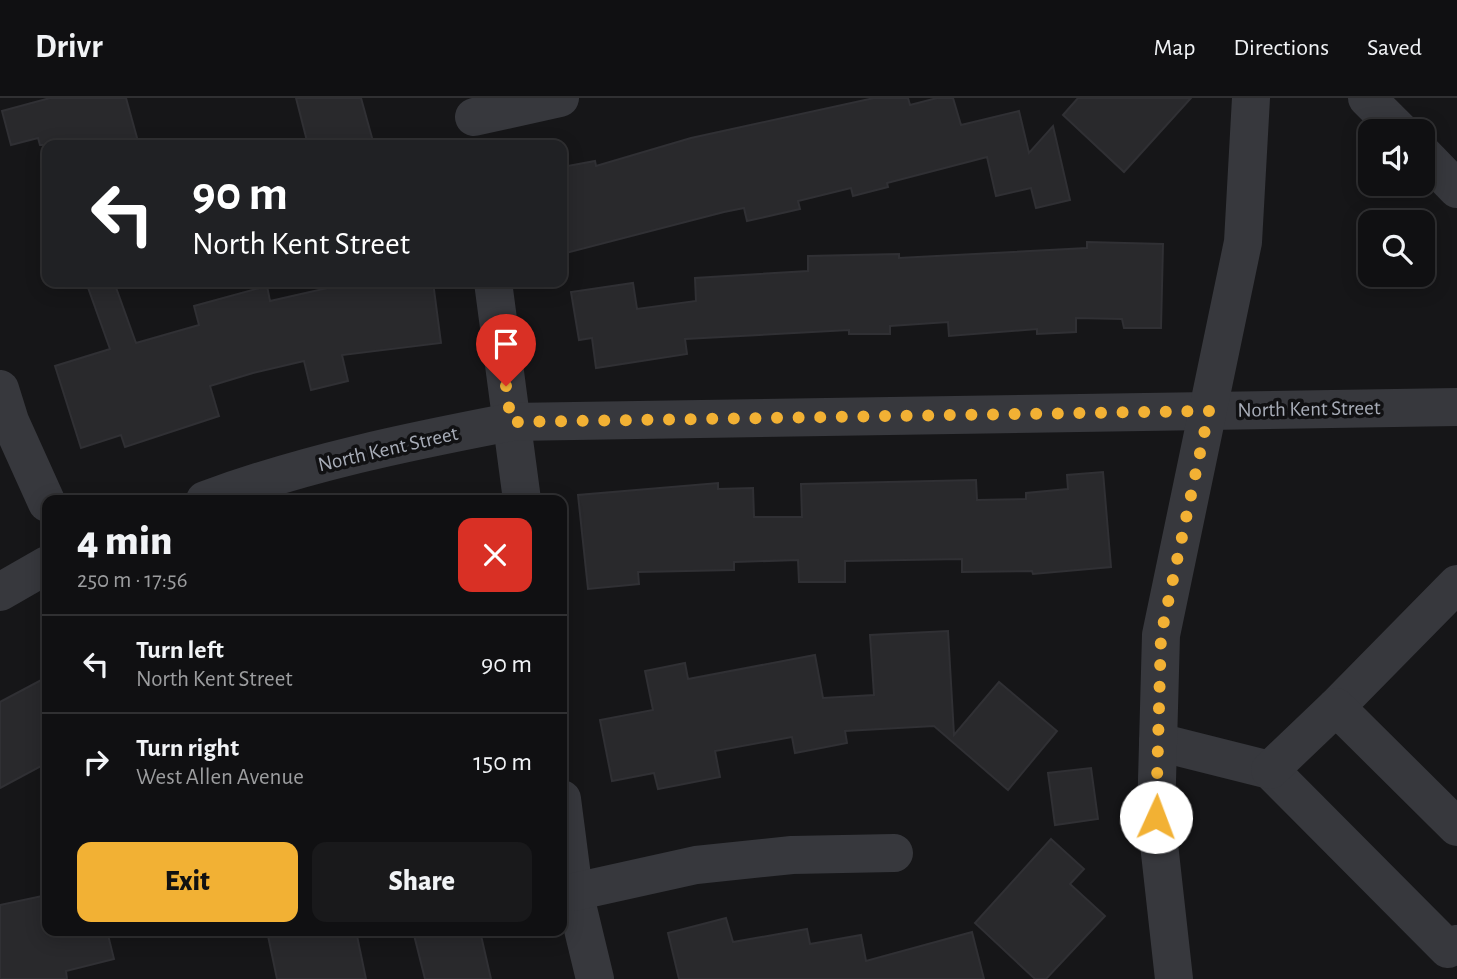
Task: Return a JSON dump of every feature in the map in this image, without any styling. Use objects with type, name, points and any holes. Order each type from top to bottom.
[{"type":"street","points":[[474,120],[560,98]]},
{"type":"street","points":[[1174,979],[1156,817],[1161,635],[1243,242],[1251,98]]},
{"type":"street","points":[[1367,98],[1388,119]]},
{"type":"street","points":[[1435,166],[1457,189]]},
{"type":"street","points":[[494,287],[521,495]]},
{"type":"street","points":[[0,389],[10,421],[43,495]]},
{"type":"street","name":"North Kent Street","points":[[219,495],[378,447],[511,422],[1457,407]]},
{"type":"street","points":[[0,592],[42,568]]},
{"type":"street","points":[[1270,770],[1457,584]]},
{"type":"street","points":[[1336,707],[1457,827]]},
{"type":"street","points":[[1158,742],[1270,770],[1448,949],[1457,944]]},
{"type":"street","points":[[567,838],[574,892],[595,979]]},
{"type":"street","points":[[574,892],[696,865],[792,855],[894,853]]},
{"type":"building","points":[[50,98],[126,98],[138,140],[42,140],[40,145],[38,138],[11,145],[2,111]]},
{"type":"building","points":[[296,98],[361,98],[373,140],[307,140]]},
{"type":"building","points":[[874,98],[908,98],[910,105],[937,98],[953,98],[961,125],[1019,111],[1029,153],[1053,126],[1070,200],[1036,208],[1031,188],[996,196],[987,157],[887,183],[888,187],[853,196],[851,188],[798,201],[800,209],[747,221],[744,208],[567,253],[567,166],[595,161],[596,166],[691,138]]},
{"type":"building","points":[[1078,98],[1191,98],[1124,172],[1063,115]]},
{"type":"building","points":[[1087,242],[1163,244],[1161,328],[1124,328],[1122,319],[1076,318],[1076,332],[1037,334],[1037,329],[949,336],[948,322],[890,326],[890,334],[849,334],[849,330],[685,339],[687,354],[596,368],[592,338],[579,340],[571,292],[633,283],[637,309],[696,301],[695,278],[808,271],[808,256],[899,254],[899,258],[1087,248]]},
{"type":"building","points":[[88,287],[116,287],[136,343],[199,325],[194,306],[263,287],[267,287],[270,301],[332,287],[434,287],[441,343],[342,355],[348,381],[311,390],[304,361],[253,373],[210,386],[219,416],[125,447],[121,435],[81,448],[55,366],[110,349]]},
{"type":"building","points":[[1103,472],[1111,567],[1033,574],[1032,571],[962,572],[962,559],[845,561],[845,582],[799,582],[798,560],[734,562],[734,570],[638,572],[639,584],[588,589],[578,495],[718,483],[718,489],[753,488],[754,517],[802,517],[801,484],[976,480],[977,500],[1026,499],[1026,493],[1068,489],[1067,475]]},
{"type":"building","points":[[948,631],[954,735],[999,682],[1057,731],[1008,790],[934,726],[845,731],[847,743],[795,753],[792,737],[715,751],[720,777],[658,789],[654,773],[612,781],[600,720],[653,710],[645,671],[685,663],[688,679],[815,655],[823,698],[874,695],[870,635]]},
{"type":"building","points":[[42,680],[42,766],[0,788],[0,702]]},
{"type":"building","points":[[1091,768],[1098,819],[1055,825],[1048,773]]},
{"type":"building","points":[[1051,839],[1084,869],[1070,884],[1105,916],[1046,979],[1035,979],[975,923]]},
{"type":"building","points":[[42,896],[42,936],[108,936],[114,959],[66,971],[67,979],[0,979],[0,905]]},
{"type":"building","points":[[726,918],[733,942],[807,929],[810,944],[861,935],[866,961],[972,932],[984,979],[679,979],[668,933]]},
{"type":"building","points":[[268,936],[357,936],[366,979],[277,979]]},
{"type":"building","points":[[414,936],[481,936],[491,979],[425,979]]},
{"type":"route","points":[[506,386],[511,422],[1209,411],[1161,635],[1156,817]]}]
